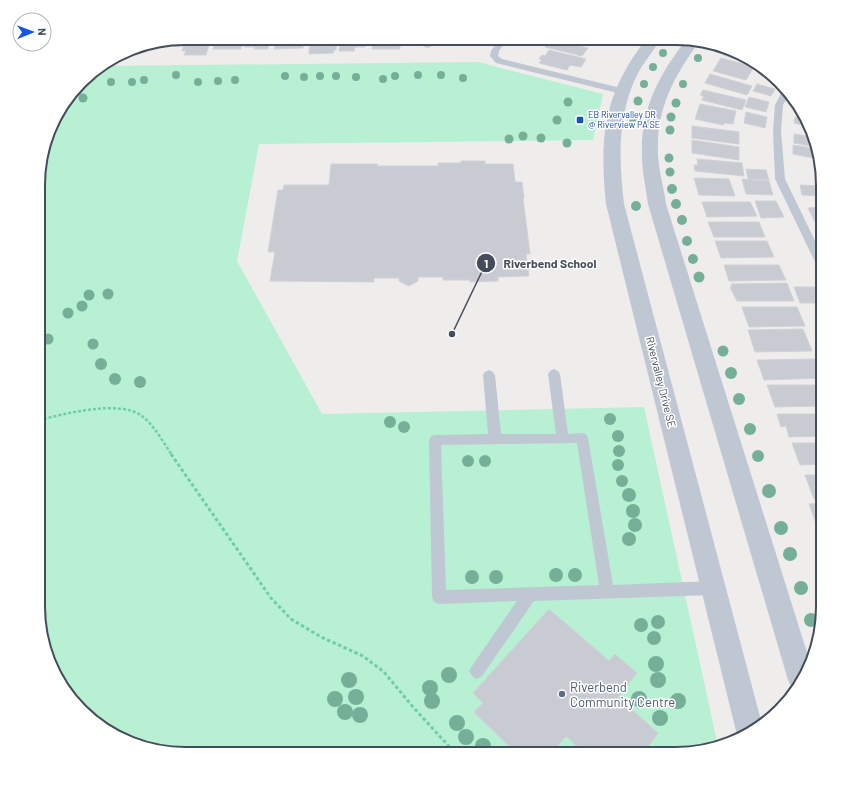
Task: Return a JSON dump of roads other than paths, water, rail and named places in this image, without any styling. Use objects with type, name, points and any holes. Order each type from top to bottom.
[{"type":"street","name":"Rivervalley Drive SE","points":[[649,45],[642,54],[622,91],[614,119],[610,152],[615,204],[749,726]]},
{"type":"street","points":[[689,45],[670,71],[655,108],[652,123],[650,157],[657,204],[800,673]]},
{"type":"lane","points":[[499,45],[495,51],[494,56],[500,61],[622,91]]},
{"type":"lane","points":[[784,96],[779,105],[777,131],[780,179],[816,254]]},
{"type":"lane","points":[[554,374],[563,439]]},
{"type":"lane","points":[[489,375],[495,440]]},
{"type":"lane","points":[[607,592],[582,438],[435,440],[439,597],[607,592],[713,588]]},
{"type":"lane","points":[[477,671],[530,594]]},
{"type":"place","name":"EB Rivervalley DR @ Riverview PA SE","points":[[580,120]]},
{"type":"place","name":"Riverbend School","points":[[452,334]]},
{"type":"place","name":"Riverbend Community Centre","points":[[562,694]]}]
